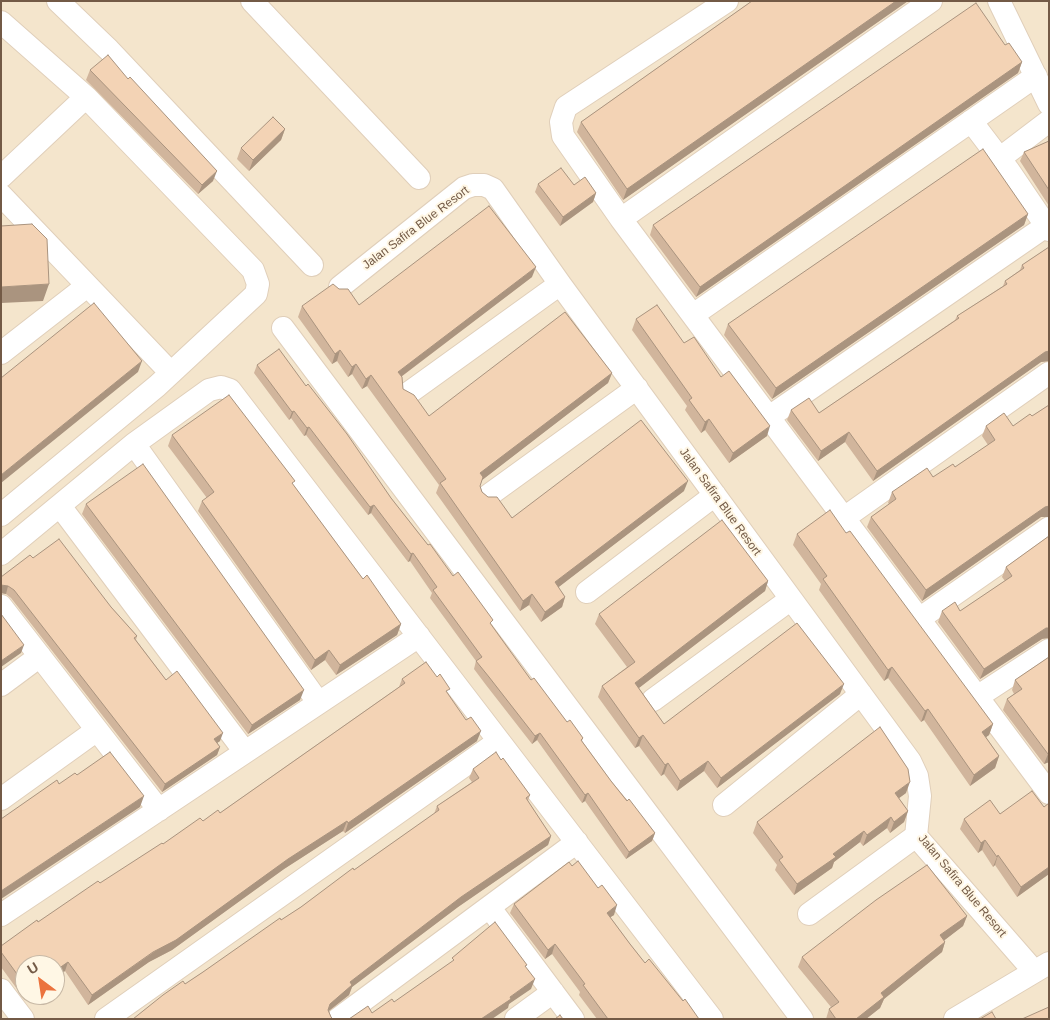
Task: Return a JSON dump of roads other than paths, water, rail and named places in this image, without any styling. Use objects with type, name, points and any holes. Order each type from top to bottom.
[{"type":"street","points":[[58,1],[108,50],[312,265]]},
{"type":"street","points":[[252,1],[419,178]]},
{"type":"street","points":[[727,1],[566,107],[562,115],[561,129],[567,144],[1049,793]]},
{"type":"street","points":[[621,219],[931,1]]},
{"type":"street","points":[[999,1],[1049,104]]},
{"type":"street","points":[[1,22],[86,97],[256,275],[258,284],[256,294],[172,373],[1,514]]},
{"type":"street","points":[[693,315],[1036,76]]},
{"type":"street","points":[[1,177],[86,97]]},
{"type":"street","points":[[769,417],[1047,228],[971,121]]},
{"type":"street","points":[[999,159],[1049,121]]},
{"type":"street","name":"Jalan Safira Blue Resort","points":[[340,287],[464,188],[473,185],[484,185],[493,189],[560,284],[910,761],[917,776],[920,796],[916,836],[1041,967]]},
{"type":"street","points":[[1,195],[172,373]]},
{"type":"street","points":[[410,392],[560,284]]},
{"type":"street","points":[[3,348],[87,286]]},
{"type":"street","points":[[283,328],[802,1019]]},
{"type":"street","points":[[844,518],[1049,373]]},
{"type":"street","points":[[1,554],[134,444],[209,390],[221,387],[230,390],[712,1019]]},
{"type":"street","points":[[489,495],[637,388]]},
{"type":"street","points":[[134,444],[318,702]]},
{"type":"street","points":[[587,592],[715,495]]},
{"type":"street","points":[[60,506],[245,752]]},
{"type":"street","points":[[919,619],[1049,528]]},
{"type":"street","points":[[653,700],[791,599]]},
{"type":"street","points":[[1,606],[159,810]]},
{"type":"street","points":[[1,915],[419,636]]},
{"type":"street","points":[[977,697],[1049,650]]},
{"type":"street","points":[[1,685],[40,656]]},
{"type":"street","points":[[724,805],[861,694]]},
{"type":"street","points":[[1,798],[97,730]]},
{"type":"street","points":[[106,1019],[498,741]]},
{"type":"street","points":[[809,914],[916,836]]},
{"type":"street","points":[[338,1019],[577,842]]},
{"type":"street","points":[[490,908],[573,1019]]},
{"type":"street","points":[[954,1019],[1041,967]]},
{"type":"street","points":[[1,990],[23,1019]]},
{"type":"street","points":[[516,1019],[553,992]]}]
